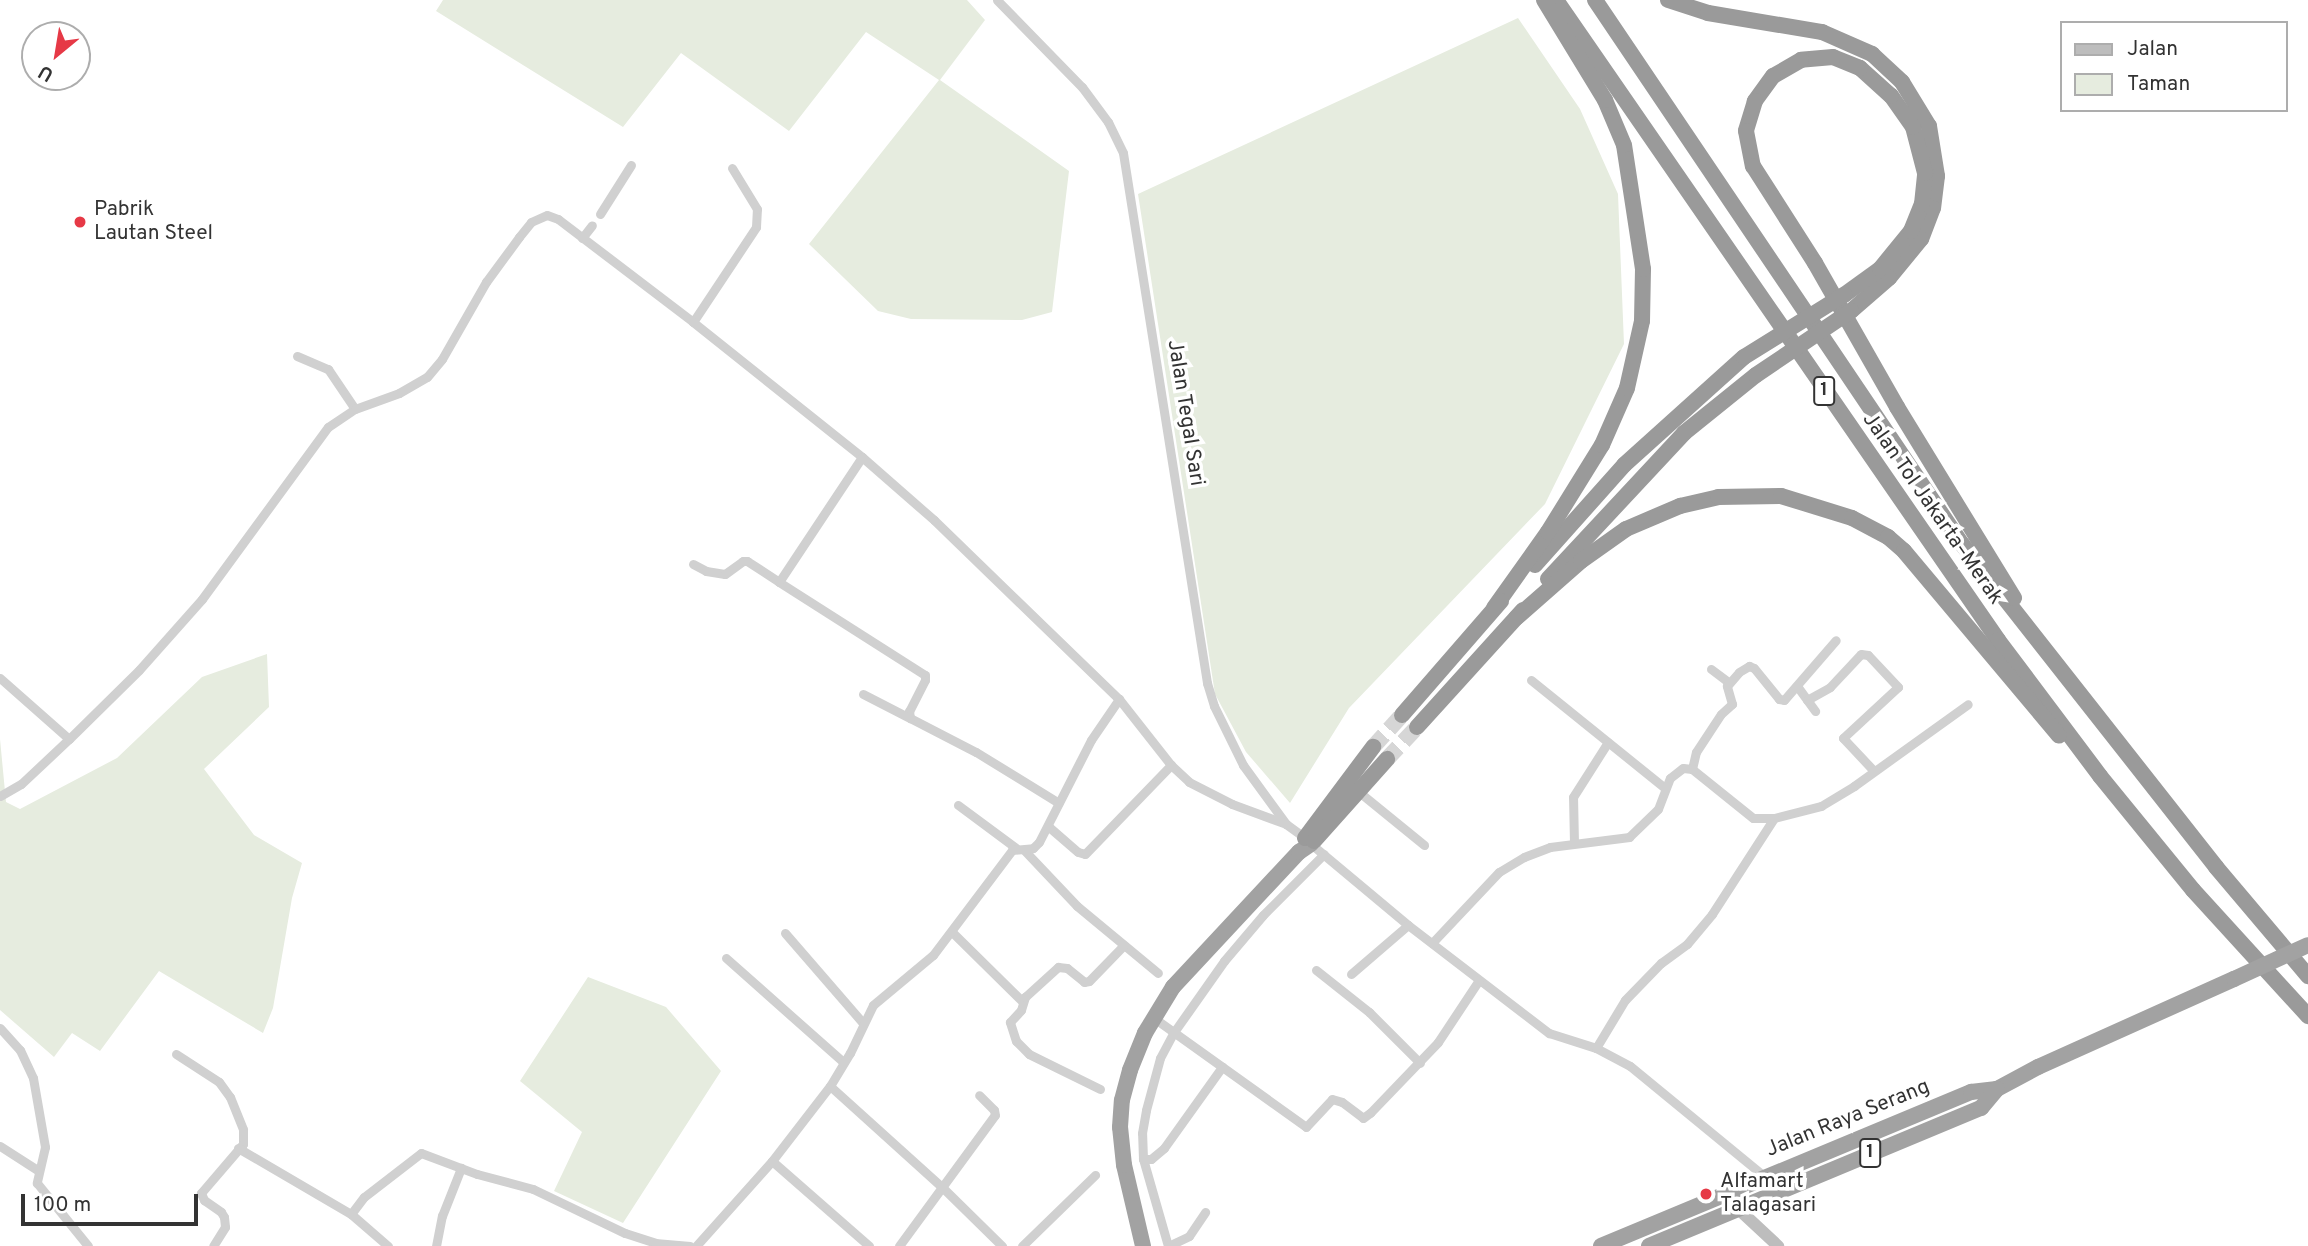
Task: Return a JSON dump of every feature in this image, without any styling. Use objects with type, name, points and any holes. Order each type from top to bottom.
[{"type":"highway","points":[[1494,608],[1548,532],[1602,445],[1628,388],[1642,321],[1643,269],[1625,145],[1605,100],[1545,0]]},
{"type":"highway","name":"Jalan Tol Jakarta–Merak","points":[[1556,0],[1936,554],[2100,776],[2193,890],[2308,1016]]},
{"type":"highway","name":"Jalan Tol Jakarta–Merak","points":[[1595,0],[1962,544],[2216,867],[2308,976]]},
{"type":"highway","points":[[1417,727],[1516,618],[1570,552],[1684,433],[1756,375],[1851,311],[1889,278],[1921,239],[1933,208],[1937,176],[1929,126],[1902,82],[1872,54],[1822,32],[1708,13],[1668,0]]},
{"type":"highway","points":[[1402,715],[1494,608],[1624,466],[1744,357],[1844,295],[1880,268],[1911,231],[1922,204],[1925,173],[1913,127],[1891,96],[1860,68],[1833,57],[1801,60],[1773,76],[1755,101],[1746,131],[1753,166],[1815,263],[1897,407],[1962,509],[2048,656]]},
{"type":"highway","points":[[1516,618],[1581,561],[1626,529],[1680,506],[1718,497],[1749,495],[1781,496],[1801,501],[1852,518],[1888,537],[1904,551],[2061,738],[2100,776]]},
{"type":"highway","points":[[1310,847],[1373,747]]},
{"type":"highway","points":[[1143,1246],[1124,1165],[1120,1127],[1122,1100],[1130,1070],[1154,1018],[1173,987],[1310,847],[1387,760]]},
{"type":"highway","name":"Jalan Raya Serang","points":[[1601,1246],[1971,1092],[1997,1089],[2308,945]]},
{"type":"highway","name":"Jalan Raya Serang","points":[[1649,1246],[1981,1108],[1997,1089]]},
{"type":"main road","points":[[1726,1192],[1736,1209],[1778,1246]]},
{"type":"street","name":"Jalan Tegal Sari","points":[[997,0],[1082,88],[1108,122],[1123,153],[1207,683],[1213,706],[1243,765],[1286,824],[1310,847],[1408,925],[1549,1032],[1596,1048],[1643,1075],[1764,1176]]},
{"type":"street","points":[[600,214],[631,165]]},
{"type":"street","points":[[693,323],[756,227],[757,209],[732,168]]},
{"type":"street","points":[[0,796],[21,784],[139,670],[202,599],[328,427],[355,409],[399,393],[427,377],[442,359],[486,282],[531,222],[547,215],[558,219],[693,323],[862,457],[934,520],[1118,699],[1171,765],[1199,789],[1286,824]]},
{"type":"street","points":[[582,238],[592,225]]},
{"type":"street","points":[[297,356],[328,369],[355,409]]},
{"type":"street","points":[[779,582],[862,457]]},
{"type":"street","points":[[693,564],[706,571],[725,574],[747,561],[925,675],[909,711],[911,718]]},
{"type":"street","points":[[1728,682],[1749,666],[1782,700],[1836,640]]},
{"type":"street","points":[[1807,700],[1830,687],[1861,654],[1868,655],[1898,687],[1843,738],[1874,771]]},
{"type":"street","points":[[1692,769],[1696,752],[1721,714],[1732,704],[1728,682],[1711,669]]},
{"type":"street","points":[[0,678],[69,739]]},
{"type":"street","points":[[1531,680],[1665,788]]},
{"type":"street","points":[[1797,686],[1815,710]]},
{"type":"street","points":[[863,694],[976,752],[1059,803]]},
{"type":"street","points":[[696,1246],[772,1161],[830,1086],[873,1005],[921,967],[952,932],[1010,853],[1033,848],[1049,827],[1091,740],[1118,699]]},
{"type":"street","points":[[1432,943],[1499,872],[1524,857],[1550,847],[1574,842],[1604,842],[1629,837],[1658,809],[1665,788],[1677,771],[1692,769],[1753,818],[1774,818],[1821,806],[1968,704]]},
{"type":"street","points":[[1574,842],[1573,797],[1608,742]]},
{"type":"street","points":[[1049,827],[1078,852],[1085,854],[1171,765]]},
{"type":"street","points":[[1359,792],[1424,845]]},
{"type":"street","points":[[958,805],[1020,849],[1077,906],[1158,973]]},
{"type":"street","points":[[1596,1048],[1625,1000],[1661,963],[1687,944],[1712,914],[1774,818]]},
{"type":"street","points":[[1205,1212],[1189,1236],[1168,1246],[1143,1159],[1146,1110],[1160,1058],[1208,982],[1263,915],[1310,847]]},
{"type":"street","points":[[1351,974],[1408,925]]},
{"type":"street","points":[[952,932],[1023,1000]]},
{"type":"street","points":[[785,933],[863,1023]]},
{"type":"street","points":[[1100,1089],[1046,1065],[1016,1041],[1010,1022],[1021,1010],[1023,1000],[1058,967],[1067,968],[1084,982],[1089,981],[1124,945]]},
{"type":"street","points":[[726,958],[843,1062]]},
{"type":"street","points":[[1316,970],[1368,1012],[1420,1063]]},
{"type":"street","points":[[1154,1018],[1306,1127],[1332,1100],[1342,1102],[1363,1118],[1420,1063],[1479,980]]},
{"type":"street","points":[[0,1028],[20,1050],[33,1078],[45,1147],[37,1183],[88,1246]]},
{"type":"street","points":[[176,1054],[213,1078],[226,1090],[243,1130],[244,1139],[201,1193],[204,1200],[224,1217],[225,1227],[213,1246]]},
{"type":"street","points":[[1143,1159],[1151,1158],[1164,1148],[1222,1067]]},
{"type":"street","points":[[830,1086],[943,1188],[1002,1246]]},
{"type":"street","points":[[899,1246],[995,1115],[994,1110],[979,1095]]},
{"type":"street","points":[[0,1146],[39,1171]]},
{"type":"street","points":[[238,1148],[351,1214],[388,1246]]},
{"type":"street","points":[[351,1214],[364,1197],[421,1153],[533,1189],[625,1233],[655,1243],[685,1246]]},
{"type":"street","points":[[772,1161],[869,1246]]},
{"type":"street","points":[[436,1246],[442,1216],[461,1168]]},
{"type":"street","points":[[1022,1246],[1095,1175]]},
{"type":"green space","points":[[443,0],[967,0],[985,20],[940,80],[1069,171],[1052,312],[1022,320],[911,319],[878,311],[809,244],[939,80],[866,32],[789,131],[681,53],[623,127],[436,11]]},
{"type":"green space","points":[[1518,18],[1580,109],[1618,194],[1624,344],[1545,504],[1349,708],[1290,803],[1246,752],[1215,694],[1138,194]]},
{"type":"green space","points":[[267,654],[269,707],[204,769],[254,835],[302,863],[292,898],[273,1008],[263,1033],[159,971],[100,1051],[72,1033],[54,1057],[0,1010],[0,739],[6,802],[20,809],[117,758],[202,677]]},
{"type":"green space","points":[[588,977],[666,1007],[721,1071],[623,1223],[554,1191],[582,1132],[520,1081]]},
{"type":"tunnel","points":[[1373,747],[1402,715]]},
{"type":"tunnel","points":[[1387,759],[1417,727]]},
{"type":"place","name":"Pabrik Lautan Steel","points":[[80,222]]},
{"type":"place","name":"Alfamart Talagasari","points":[[1706,1194]]}]
